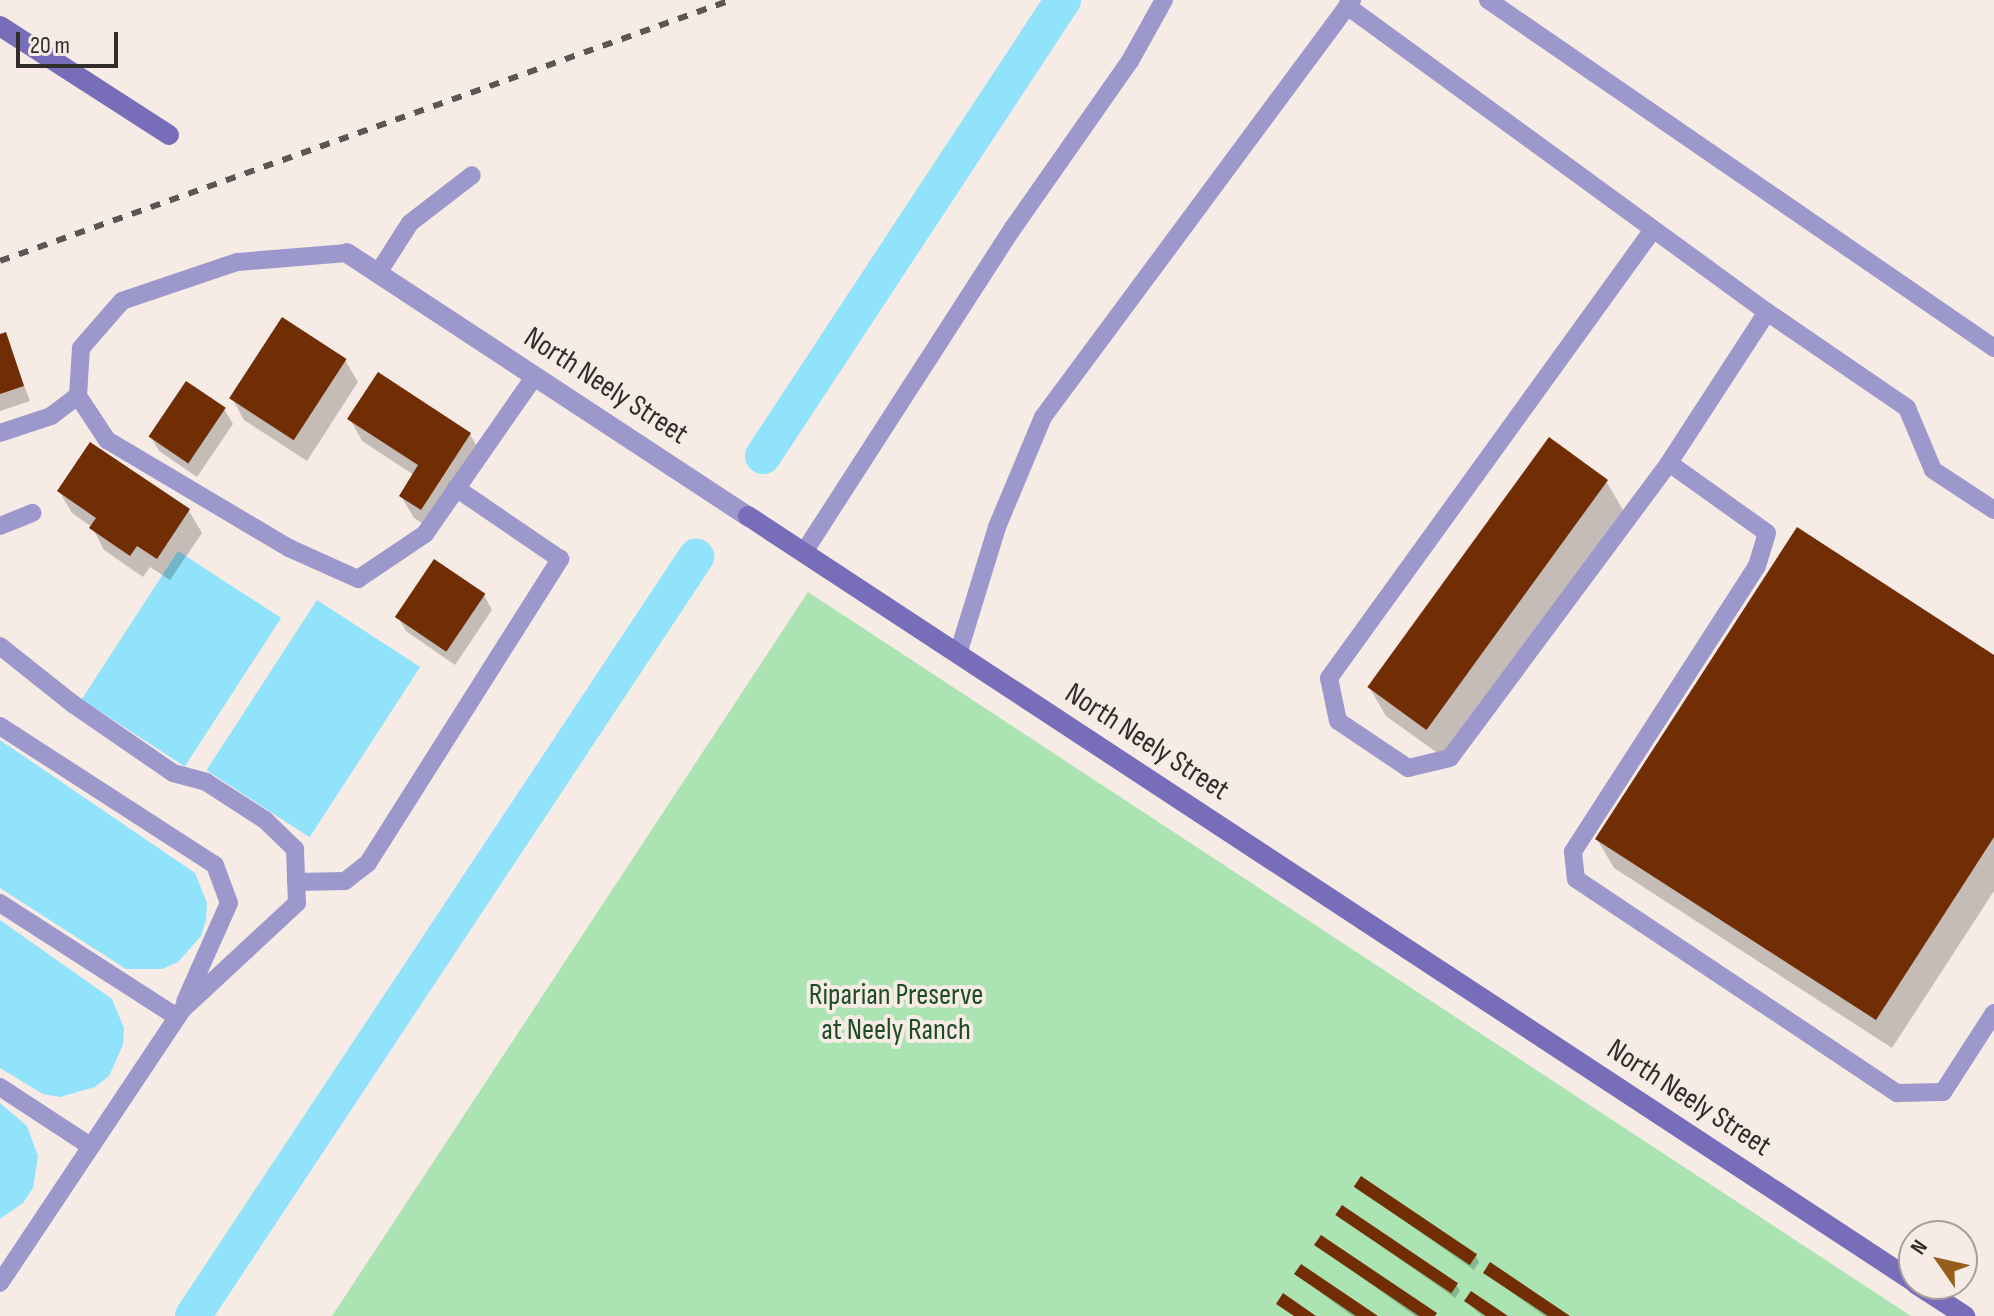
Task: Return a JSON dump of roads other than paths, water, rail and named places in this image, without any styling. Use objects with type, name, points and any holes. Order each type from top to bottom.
[{"type":"street","points":[[0,26],[169,135]]},
{"type":"street","name":"North Neely Street","points":[[347,253],[1898,1272]]},
{"type":"street","name":"North Neely Street","points":[[1941,1300],[1965,1316]]},
{"type":"lane","points":[[804,552],[1013,228],[1130,61],[1164,0]]},
{"type":"lane","points":[[1488,0],[1994,348]]},
{"type":"lane","points":[[958,654],[997,527],[1043,417],[1350,3],[1652,231],[1907,408],[1933,470],[1994,510]]},
{"type":"lane","points":[[378,273],[410,223],[472,175]]},
{"type":"lane","points":[[1652,231],[1329,678],[1338,721],[1408,768],[1450,758],[1669,463],[1767,312]]},
{"type":"lane","points":[[347,253],[237,262],[122,301],[81,348],[78,396],[107,440],[289,548],[358,579],[425,534],[535,376]]},
{"type":"lane","points":[[0,433],[51,416],[78,396]]},
{"type":"lane","points":[[1669,463],[1767,533],[1757,566],[1573,852],[1576,879],[1897,1093],[1943,1092],[1994,1013]]},
{"type":"lane","points":[[296,882],[345,881],[368,863],[560,559],[456,488]]},
{"type":"lane","points":[[0,526],[32,513]]},
{"type":"lane","points":[[0,646],[73,704],[173,773],[206,782],[265,820],[295,849],[297,903],[179,1013]]},
{"type":"lane","points":[[0,726],[215,865],[229,903],[179,1013],[3,1274]]},
{"type":"lane","points":[[0,903],[179,1013]]},
{"type":"lane","points":[[0,1087],[90,1146]]},
{"type":"water","points":[[178,551],[281,618],[185,766],[82,699]]},
{"type":"water","points":[[317,600],[420,667],[310,837],[206,770]]},
{"type":"water","points":[[0,740],[195,873],[207,903],[206,920],[201,936],[178,962],[162,969],[126,969],[0,888]]},
{"type":"water","points":[[0,920],[112,999],[124,1028],[123,1045],[109,1076],[95,1087],[60,1097],[43,1094],[0,1068]]},
{"type":"water","points":[[0,1103],[27,1126],[38,1156],[33,1188],[23,1203],[0,1219]]},
{"type":"waterway","points":[[763,456],[1063,0]]},
{"type":"waterway","points":[[193,1316],[696,557]]},
{"type":"railway","points":[[0,261],[731,0]]},
{"type":"park label","name":"Riparian Preserve at Neely Ranch","points":[[896,1012]]}]
